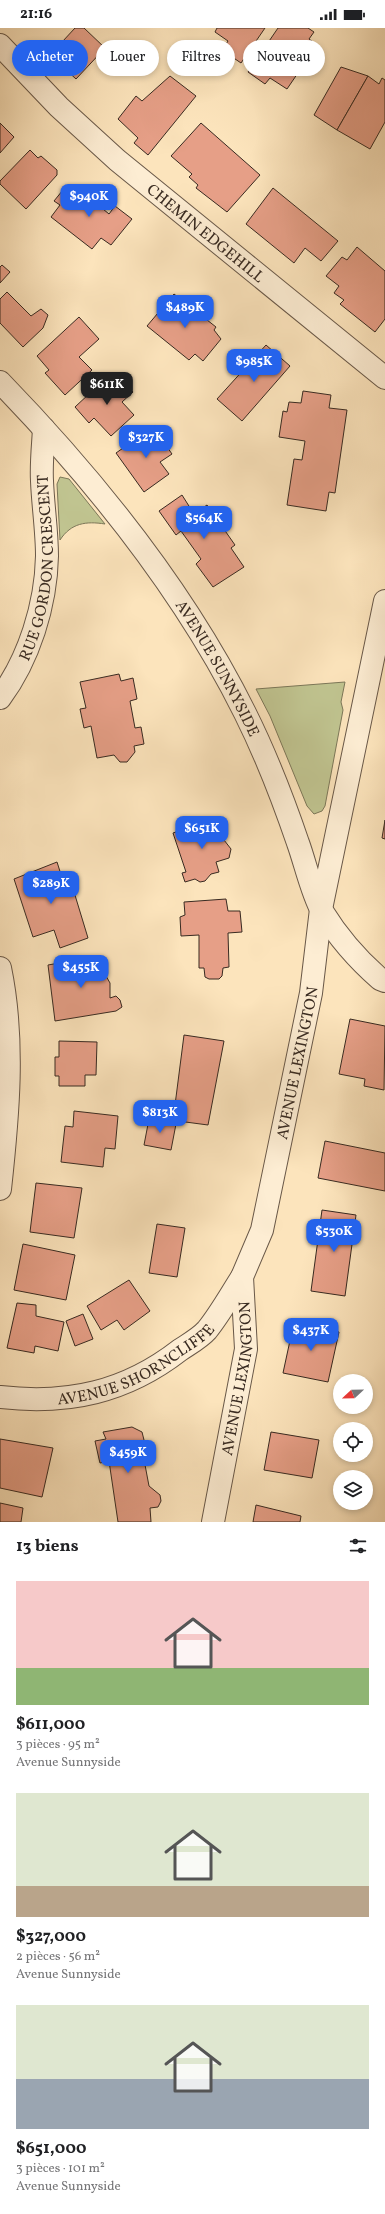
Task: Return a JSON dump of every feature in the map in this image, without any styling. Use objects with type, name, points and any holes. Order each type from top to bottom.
[{"type":"street","name":"CHEMIN EDGEHILL","points":[[0,45],[59,107],[117,160],[385,378]]},
{"type":"street","name":"AVENUE SUNNYSIDE","points":[[0,382],[77,465],[162,576],[230,683],[276,784],[321,909],[354,956],[380,979],[385,981]]},
{"type":"street","name":"RUE GORDON CRESCENT","points":[[0,698],[10,685],[23,657],[35,625],[43,592],[46,556],[42,479],[44,429]]},
{"type":"street","name":"AVENUE LEXINGTON","points":[[213,1522],[246,1349],[242,1277],[262,1230],[311,993],[321,909],[385,601]]},
{"type":"street","points":[[0,968],[8,1030],[8,1072],[6,1132],[0,1189]]},
{"type":"street","name":"AVENUE SHORNCLIFFE","points":[[0,1398],[26,1400],[62,1399],[95,1393],[126,1383],[162,1364],[206,1331],[242,1277]]},
{"type":"green space","points":[[60,477],[69,479],[105,524],[80,524],[64,534],[60,540],[57,484]]},
{"type":"green space","points":[[345,682],[341,702],[343,710],[325,806],[322,811],[314,814],[307,806],[270,716],[256,689]]},
{"type":"building","points":[[75,28],[84,28],[97,40],[96,58],[88,66],[88,40],[64,40]]},
{"type":"building","points":[[217,28],[265,28],[257,40],[243,40],[243,60],[241,63],[235,59],[235,40],[227,40],[215,32]]},
{"type":"building","points":[[278,28],[308,28],[314,32],[309,39],[310,40],[270,40]]},
{"type":"building","points":[[341,67],[368,76],[337,130],[314,115]]},
{"type":"building","points":[[170,76],[196,96],[148,155],[134,143],[138,138],[118,119],[136,96],[142,101]]},
{"type":"building","points":[[254,76],[296,76],[287,89],[270,78],[265,84]]},
{"type":"building","points":[[368,76],[379,84],[382,78],[385,80],[385,122],[370,149],[337,130]]},
{"type":"building","points":[[0,123],[14,137],[0,153]]},
{"type":"building","points":[[201,123],[260,175],[227,212],[196,188],[198,185],[189,177],[192,174],[171,156]]},
{"type":"building","points":[[30,150],[38,158],[41,156],[57,170],[57,175],[26,209],[0,184],[0,181]]},
{"type":"building","points":[[67,185],[75,192],[78,188],[109,214],[115,206],[132,219],[111,245],[101,238],[92,249],[51,217],[60,205],[54,201]]},
{"type":"building","points":[[273,188],[338,241],[321,261],[305,248],[294,263],[246,224]]},
{"type":"building","points":[[357,247],[385,271],[385,319],[375,332],[340,304],[344,300],[334,293],[339,286],[326,276],[342,257],[347,260]]},
{"type":"building","points":[[2,265],[10,272],[0,283],[0,267]]},
{"type":"building","points":[[7,292],[31,316],[41,309],[48,315],[43,328],[23,347],[0,323],[0,299]]},
{"type":"building","points":[[174,294],[216,327],[214,330],[221,339],[203,361],[195,354],[189,360],[147,326]]},
{"type":"building","points":[[79,317],[99,339],[79,357],[92,370],[65,395],[45,373],[49,370],[37,356]]},
{"type":"building","points":[[266,345],[290,366],[242,421],[217,399]]},
{"type":"building","points":[[105,379],[115,389],[123,381],[133,392],[122,402],[134,415],[111,436],[94,418],[89,423],[75,407]]},
{"type":"building","points":[[303,391],[331,395],[329,408],[347,410],[335,493],[329,492],[326,511],[287,505],[294,459],[302,460],[305,441],[279,437],[283,411],[287,412],[289,402],[301,403]]},
{"type":"building","points":[[153,427],[172,454],[160,462],[169,474],[144,492],[116,453]]},
{"type":"building","points":[[182,495],[194,514],[207,505],[235,545],[231,548],[244,567],[213,587],[196,564],[201,559],[181,531],[176,535],[159,511]]},
{"type":"building","points":[[119,674],[121,681],[133,678],[137,699],[130,701],[135,728],[141,727],[144,744],[134,746],[135,752],[127,762],[120,762],[114,755],[97,758],[91,726],[84,728],[80,709],[86,708],[80,682]]},
{"type":"building","points":[[217,818],[224,840],[231,849],[229,858],[216,862],[219,872],[211,874],[205,881],[200,882],[195,879],[185,882],[182,873],[186,872],[173,833]]},
{"type":"building","points":[[385,820],[385,839],[382,838]]},
{"type":"building","points":[[57,862],[64,884],[71,882],[88,938],[60,948],[54,930],[33,937],[14,879]]},
{"type":"building","points":[[226,899],[228,911],[240,911],[242,932],[228,933],[229,967],[223,968],[222,976],[219,979],[209,979],[205,977],[204,968],[199,968],[199,935],[181,936],[180,917],[185,915],[184,902]]},
{"type":"building","points":[[93,957],[100,959],[107,966],[106,976],[110,983],[110,998],[116,996],[120,1000],[122,1007],[116,1011],[55,1021],[48,965]]},
{"type":"building","points":[[350,1019],[385,1026],[384,1090],[364,1086],[365,1079],[339,1074]]},
{"type":"building","points":[[184,1035],[224,1041],[208,1125],[178,1121],[181,1106],[175,1105]]},
{"type":"building","points":[[59,1041],[97,1042],[96,1075],[85,1075],[85,1086],[59,1086],[59,1076],[55,1076],[55,1057],[59,1057]]},
{"type":"building","points":[[74,1111],[118,1116],[115,1149],[105,1148],[103,1167],[61,1162],[65,1126],[73,1127]]},
{"type":"building","points":[[149,1119],[176,1124],[171,1150],[144,1145]]},
{"type":"building","points":[[325,1141],[385,1153],[385,1191],[318,1178]]},
{"type":"building","points":[[36,1183],[82,1188],[74,1238],[30,1232]]},
{"type":"building","points":[[322,1210],[356,1215],[345,1296],[311,1291]]},
{"type":"building","points":[[157,1224],[185,1228],[177,1277],[149,1273]]},
{"type":"building","points":[[23,1244],[75,1255],[66,1300],[14,1290]]},
{"type":"building","points":[[129,1280],[150,1311],[124,1330],[117,1320],[101,1330],[87,1306]]},
{"type":"building","points":[[17,1303],[36,1305],[36,1316],[64,1322],[58,1351],[35,1346],[34,1353],[7,1348]]},
{"type":"building","points":[[83,1314],[93,1339],[75,1346],[66,1321]]},
{"type":"building","points":[[294,1322],[339,1332],[328,1382],[283,1373]]},
{"type":"building","points":[[132,1427],[142,1432],[145,1444],[142,1449],[149,1486],[160,1495],[161,1501],[158,1507],[150,1508],[151,1522],[118,1522],[109,1461],[100,1463],[95,1441],[106,1439],[103,1432]]},
{"type":"building","points":[[271,1432],[319,1440],[312,1478],[264,1470]]},
{"type":"building","points":[[0,1439],[53,1448],[42,1497],[0,1488]]},
{"type":"building","points":[[0,1503],[23,1508],[21,1522],[0,1522]]},
{"type":"building","points":[[256,1505],[301,1516],[300,1522],[253,1522]]}]
